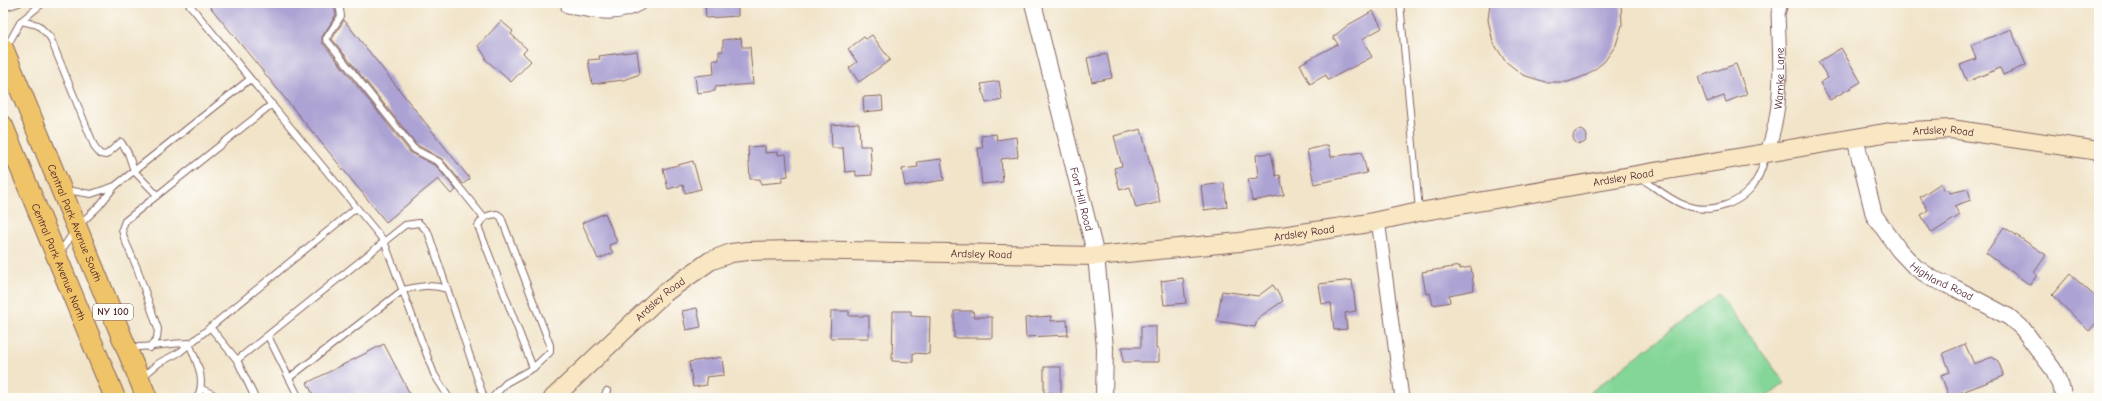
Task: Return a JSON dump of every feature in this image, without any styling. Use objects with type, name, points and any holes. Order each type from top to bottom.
[{"type":"main road","name":"Central Park Avenue South","points":[[4,49],[127,346],[147,398]]},
{"type":"main road","name":"Central Park Avenue North","points":[[3,126],[115,398]]},
{"type":"main road","name":"Ardsley Road","points":[[552,396],[663,294],[710,261],[731,253],[748,250],[1096,256],[1240,242],[1363,224],[1419,212],[1890,132],[1951,128],[2099,151]]},
{"type":"street","points":[[568,6],[611,13],[631,9],[641,3]]},
{"type":"street","name":"Fort Hill Road","points":[[1032,3],[1096,256],[1105,348],[1104,398]]},
{"type":"street","name":"Warnke Lane","points":[[1767,152],[1774,132],[1781,88],[1778,14],[1780,3]]},
{"type":"street","name":"Highland Road","points":[[1855,138],[1874,215],[1899,250],[1916,267],[1933,279],[1956,288],[2009,317],[2022,328],[2053,369],[2064,398]]},
{"type":"street","points":[[1378,220],[1402,398]]},
{"type":"lane","points":[[3,8],[19,3]]},
{"type":"lane","points":[[4,49],[21,21],[43,3]]},
{"type":"lane","points":[[188,3],[384,241],[434,374],[449,398]]},
{"type":"lane","points":[[339,3],[341,16],[326,39],[414,149],[439,162],[484,218]]},
{"type":"lane","points":[[1400,3],[1419,212]]},
{"type":"lane","points":[[21,21],[38,25],[50,37],[95,148],[100,154],[106,155],[121,142],[128,153],[134,171],[157,195]]},
{"type":"lane","points":[[57,257],[77,227],[99,206],[115,186],[250,79]]},
{"type":"lane","points":[[150,348],[157,338],[158,329],[154,313],[124,238],[122,229],[125,222],[272,104]]},
{"type":"lane","points":[[1638,175],[1665,195],[1685,205],[1698,209],[1719,207],[1735,202],[1746,194],[1757,179],[1767,152]]},
{"type":"lane","points":[[62,190],[91,194],[115,186]]},
{"type":"lane","points":[[140,379],[159,363],[180,352],[189,343],[356,208]]},
{"type":"lane","points":[[492,398],[506,383],[533,368],[550,352],[550,345],[501,217],[497,214],[488,215],[478,226],[533,368]]},
{"type":"lane","points":[[237,360],[405,225],[419,223],[428,232],[484,398]]},
{"type":"lane","points":[[289,378],[402,290],[425,285],[434,285],[447,289]]},
{"type":"lane","points":[[210,327],[237,360],[255,398]]},
{"type":"lane","points":[[268,336],[299,398]]},
{"type":"lane","points":[[127,346],[150,348],[173,343],[189,343]]},
{"type":"lane","points":[[189,343],[199,370],[202,389],[197,398]]},
{"type":"lane","points":[[202,389],[221,398]]},
{"type":"lane","points":[[603,398],[607,391]]},
{"type":"green space","points":[[1718,294],[1785,383],[1766,398],[1583,398]]},
{"type":"building","points":[[207,3],[330,3],[335,10],[336,15],[322,37],[322,42],[410,152],[436,166],[456,190],[451,194],[438,179],[386,222]]},
{"type":"building","points":[[705,3],[738,3],[738,16],[706,18]]},
{"type":"building","points":[[1490,3],[1621,3],[1622,25],[1616,45],[1604,62],[1587,75],[1568,82],[1545,82],[1523,75],[1505,61],[1493,42],[1488,20]]},
{"type":"building","points":[[1373,11],[1382,28],[1362,39],[1372,57],[1328,80],[1326,75],[1310,84],[1300,64],[1338,44],[1333,37],[1348,25]]},
{"type":"building","points":[[344,20],[470,179],[463,184],[442,159],[417,145],[332,39]]},
{"type":"building","points":[[501,21],[513,31],[511,34],[527,49],[523,53],[531,61],[511,82],[485,59],[486,57],[478,46]]},
{"type":"building","points":[[2011,29],[2026,65],[2003,75],[2000,68],[1967,82],[1960,65],[1976,59],[1971,45]]},
{"type":"building","points":[[872,35],[890,60],[859,82],[849,68],[857,62],[848,49],[864,37],[866,39]]},
{"type":"building","points":[[741,38],[742,47],[750,47],[753,84],[715,87],[715,91],[697,93],[695,76],[714,74],[713,60],[719,60],[719,51],[723,51],[723,40]]},
{"type":"building","points":[[1841,48],[1861,82],[1830,100],[1820,83],[1828,78],[1818,62]]},
{"type":"building","points":[[637,51],[640,74],[623,80],[592,84],[588,60],[600,59],[599,56]]},
{"type":"building","points":[[1107,54],[1112,78],[1092,82],[1087,58]]},
{"type":"building","points":[[1736,64],[1747,94],[1726,102],[1724,96],[1707,102],[1698,77]]},
{"type":"building","points":[[999,81],[1002,100],[986,103],[981,84]]},
{"type":"building","points":[[882,96],[883,110],[864,112],[863,97]]},
{"type":"building","points":[[859,123],[860,146],[870,146],[872,175],[856,176],[856,171],[845,172],[843,148],[832,148],[831,125]]},
{"type":"building","points":[[1141,129],[1160,202],[1136,208],[1130,187],[1120,190],[1114,168],[1122,166],[1114,136]]},
{"type":"building","points":[[1577,130],[1583,130],[1587,134],[1587,140],[1583,144],[1577,144],[1573,140],[1573,134]]},
{"type":"building","points":[[996,134],[997,140],[1016,137],[1018,157],[1001,159],[1003,182],[982,184],[978,148],[983,148],[981,136]]},
{"type":"building","points":[[1328,145],[1331,157],[1362,152],[1367,173],[1314,184],[1307,150]]},
{"type":"building","points":[[765,146],[765,153],[778,152],[778,155],[786,154],[788,176],[782,177],[782,182],[761,184],[760,179],[750,179],[748,147]]},
{"type":"building","points":[[1271,153],[1276,176],[1280,175],[1284,195],[1252,201],[1248,179],[1258,178],[1256,155]]},
{"type":"building","points":[[941,159],[944,180],[905,186],[902,169],[918,167],[917,162]]},
{"type":"building","points":[[693,161],[701,189],[685,193],[683,185],[668,189],[663,169]]},
{"type":"building","points":[[1224,183],[1227,207],[1204,210],[1201,186]]},
{"type":"building","points":[[1941,183],[1945,191],[1948,189],[1950,193],[1968,189],[1971,200],[1954,206],[1960,215],[1932,233],[1921,215],[1928,210],[1920,197]]},
{"type":"building","points":[[605,213],[617,242],[609,245],[613,253],[598,259],[582,223]]},
{"type":"building","points":[[2004,227],[2046,255],[2034,273],[2037,275],[2030,285],[1986,253]]},
{"type":"building","points":[[1460,266],[1460,269],[1471,267],[1474,290],[1449,295],[1450,302],[1433,305],[1430,293],[1426,294],[1422,272]]},
{"type":"building","points":[[2070,274],[2099,300],[2099,320],[2089,331],[2052,295]]},
{"type":"building","points":[[1183,278],[1186,303],[1164,305],[1161,281]]},
{"type":"building","points":[[1352,280],[1356,311],[1345,313],[1347,329],[1334,330],[1331,303],[1322,304],[1319,284]]},
{"type":"building","points":[[1273,285],[1283,301],[1258,318],[1255,327],[1217,321],[1222,291],[1258,296]]},
{"type":"building","points":[[697,308],[701,327],[686,330],[682,311]]},
{"type":"building","points":[[831,311],[849,311],[849,316],[869,316],[869,338],[830,338]]},
{"type":"building","points":[[893,311],[911,311],[911,316],[930,317],[929,354],[913,353],[913,362],[892,361]]},
{"type":"building","points":[[954,311],[973,311],[974,317],[992,317],[992,338],[954,338]]},
{"type":"building","points":[[1051,316],[1051,321],[1067,320],[1068,335],[1026,337],[1025,318]]},
{"type":"building","points":[[1141,326],[1156,326],[1156,349],[1159,349],[1159,362],[1123,362],[1122,347],[1141,347]]},
{"type":"building","points":[[384,344],[412,398],[315,398],[307,383]]},
{"type":"building","points":[[1965,344],[1974,364],[1992,357],[1998,361],[2004,376],[1949,397],[1941,375],[1950,372],[1943,353]]},
{"type":"building","points":[[722,357],[724,375],[706,377],[707,385],[693,387],[689,362]]},
{"type":"building","points":[[1044,367],[1061,367],[1061,393],[1044,393]]}]
